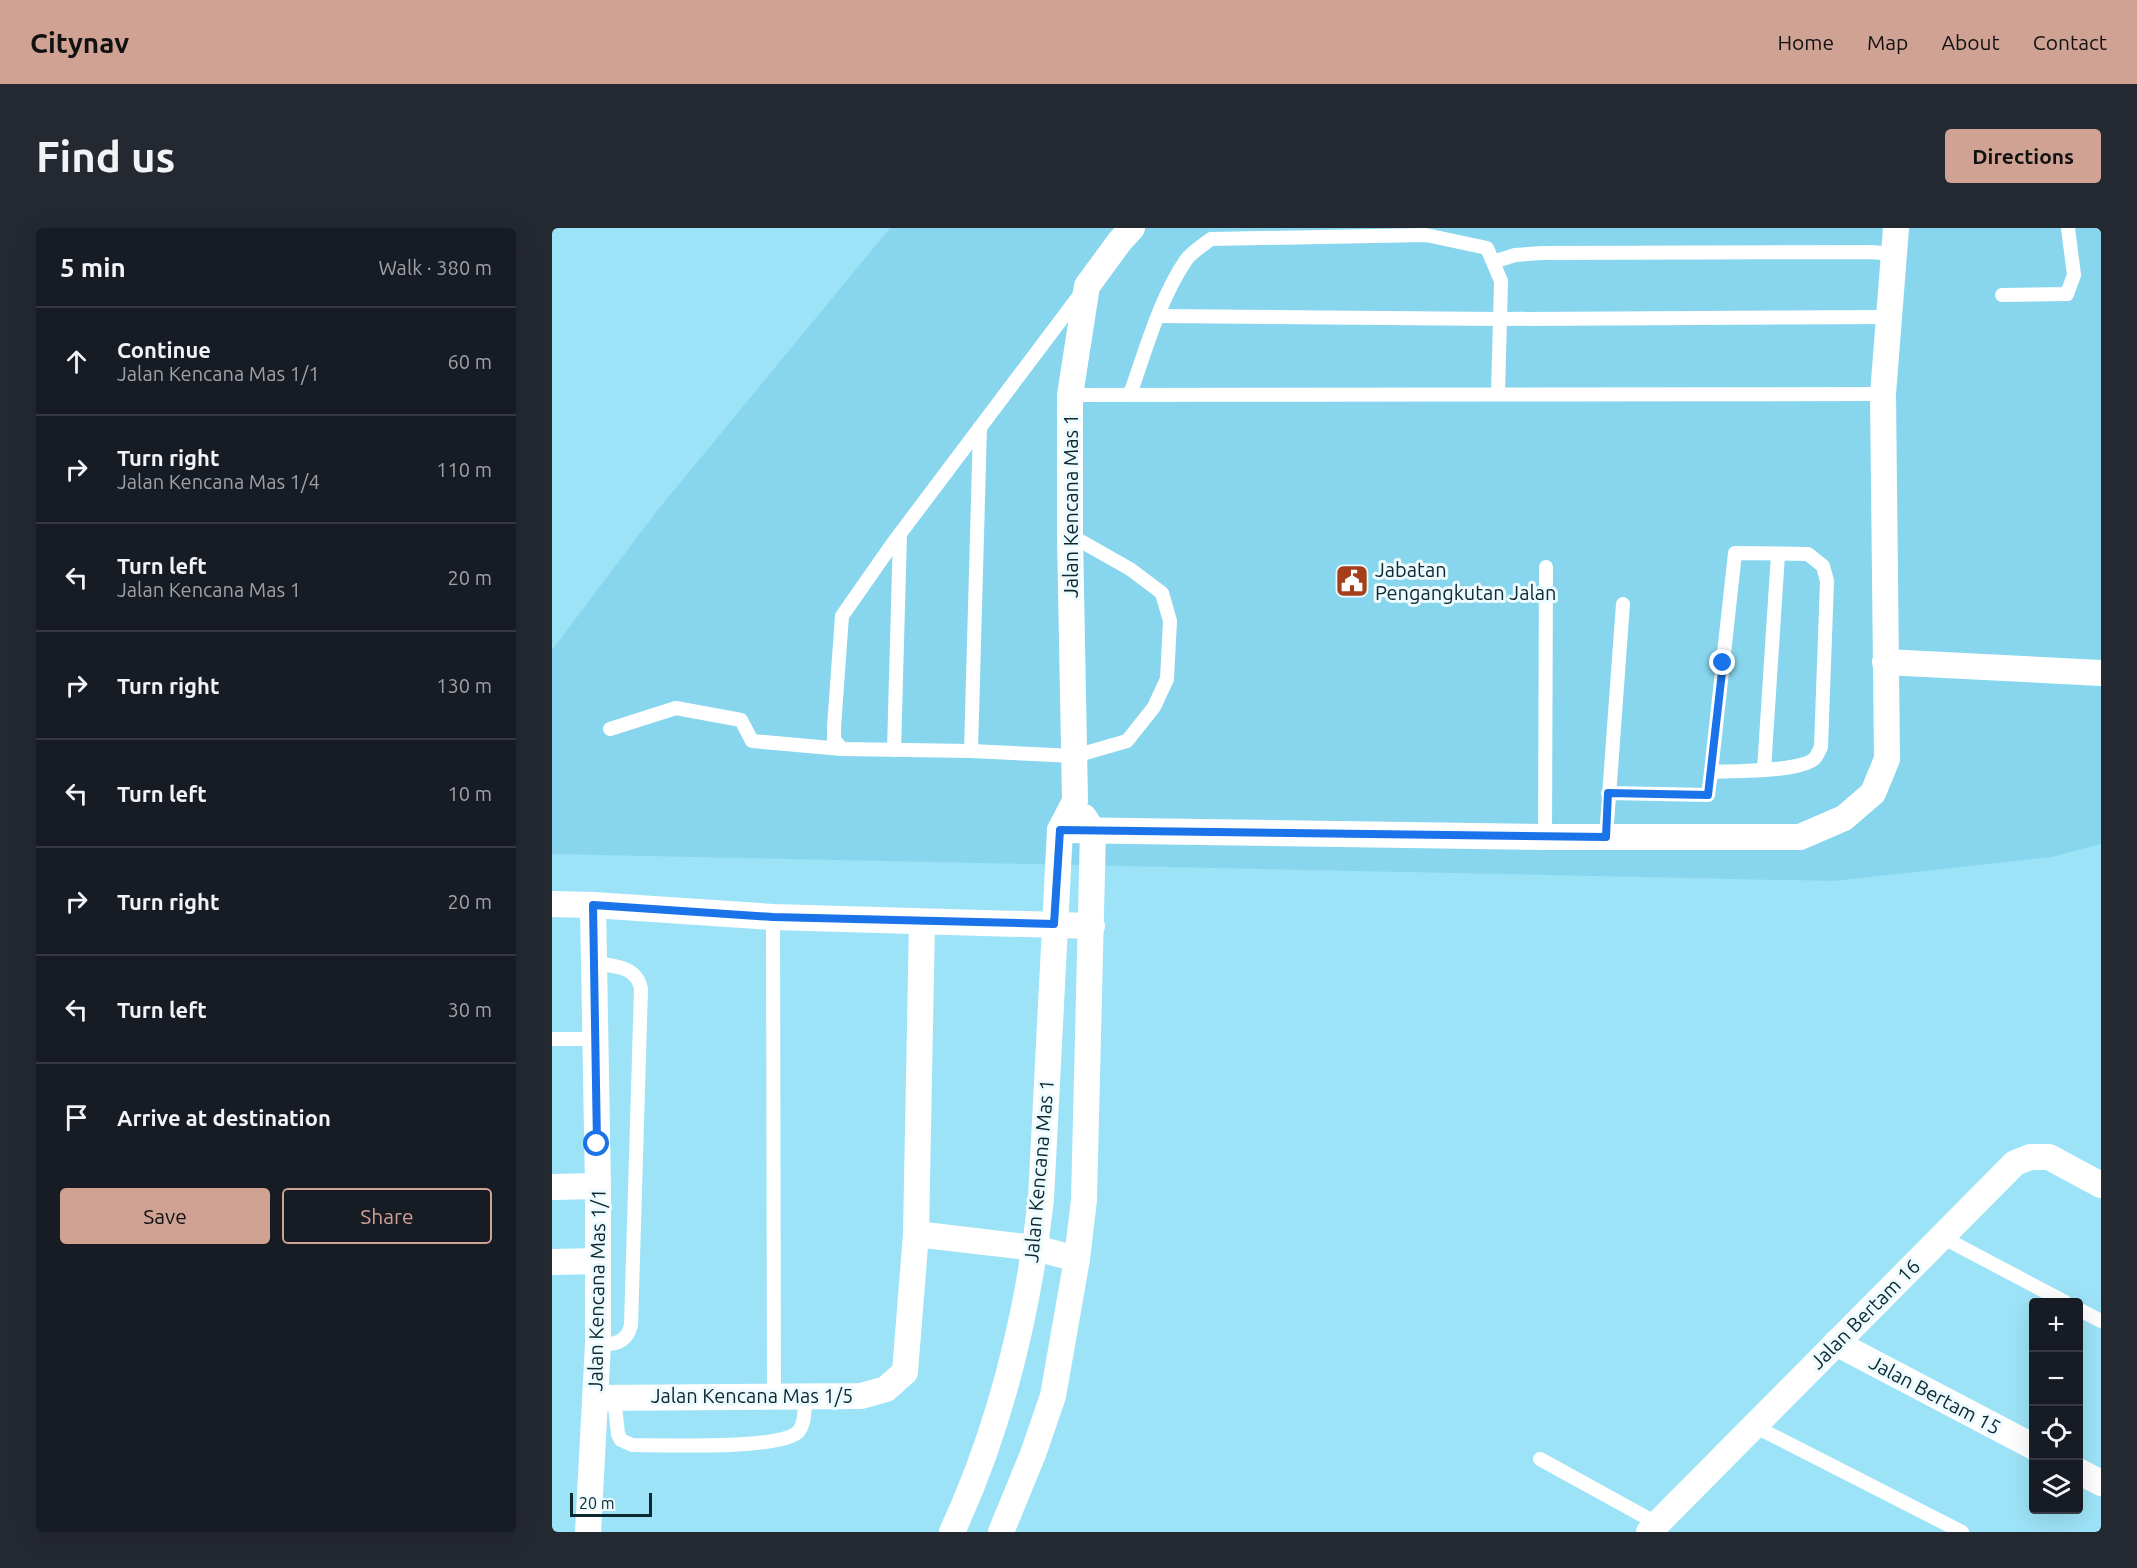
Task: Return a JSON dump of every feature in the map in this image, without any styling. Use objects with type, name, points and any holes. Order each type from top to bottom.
[{"type":"street","name":"Jalan Kencana Mas 1","points":[[952,1532],[991,1437],[1008,1382],[1035,1248],[1041,1199],[1060,830],[1075,801],[1070,395],[1087,286],[1132,228]]},
{"type":"street","points":[[1060,830],[1545,837],[1800,837],[1844,818],[1873,793],[1887,759],[1883,394],[1896,228]]},
{"type":"street","points":[[1886,662],[2101,673]]},
{"type":"street","points":[[1075,801],[1093,831]]},
{"type":"street","name":"Jalan Kencana Mas 1","points":[[1001,1532],[1033,1454],[1053,1396],[1077,1259],[1084,1200],[1093,831]]},
{"type":"street","points":[[552,904],[773,917],[1092,926]]},
{"type":"street","name":"Jalan Kencana Mas 1/1","points":[[588,1532],[605,1398],[598,1344],[593,905]]},
{"type":"street","name":"Jalan Kencana Mas 1/5","points":[[605,1398],[861,1396],[886,1389],[905,1372],[916,1233],[922,922]]},
{"type":"street","name":"Jalan Bertam 16","points":[[1660,1529],[1754,1426],[2015,1162],[2030,1156],[2049,1157],[2101,1185]]},
{"type":"street","points":[[552,1187],[598,1186]]},
{"type":"street","points":[[916,1233],[1035,1248],[1077,1259]]},
{"type":"street","points":[[552,1262],[597,1261]]},
{"type":"street","name":"Jalan Bertam 15","points":[[1836,1343],[2029,1444]]},
{"type":"street","points":[[2083,1473],[2101,1483]]},
{"type":"lane","points":[[2002,295],[2067,294],[2074,275],[2068,228]]},
{"type":"lane","points":[[1130,394],[1158,316],[1187,258],[1211,238],[1426,236],[1487,248],[1501,281],[1498,394]]},
{"type":"lane","points":[[1493,262],[1515,255],[1542,254],[1871,252],[1893,254]]},
{"type":"lane","points":[[842,749],[834,740],[834,727],[842,616],[900,534],[1087,286]]},
{"type":"lane","points":[[1158,316],[1500,319],[1889,316]]},
{"type":"lane","points":[[1070,395],[1883,394]]},
{"type":"lane","points":[[971,751],[980,427]]},
{"type":"lane","points":[[894,750],[900,534]]},
{"type":"lane","points":[[610,729],[676,708],[741,720],[752,741],[842,749],[971,751],[1075,756],[1127,741],[1154,707],[1167,679],[1170,621],[1162,593],[1130,569],[1070,535]]},
{"type":"lane","points":[[1608,793],[1708,795],[1735,553],[1808,554],[1823,566],[1827,581],[1821,747],[1815,758],[1803,765],[1764,770],[1711,772]]},
{"type":"lane","points":[[1764,770],[1778,554]]},
{"type":"lane","points":[[1545,837],[1546,567]]},
{"type":"lane","points":[[1606,837],[1623,604]]},
{"type":"lane","points":[[773,917],[774,1396]]},
{"type":"lane","points":[[594,963],[617,966],[634,973],[640,981],[641,989],[632,1325],[630,1333],[618,1344],[598,1344]]},
{"type":"lane","points":[[552,1039],[595,1039]]},
{"type":"lane","points":[[1942,1237],[2058,1298]]},
{"type":"lane","points":[[2083,1312],[2101,1321]]},
{"type":"lane","points":[[605,1398],[621,1440],[632,1445],[747,1444],[787,1439],[797,1433],[803,1425],[805,1396]]},
{"type":"lane","points":[[1754,1426],[1962,1532]]},
{"type":"lane","points":[[1540,1459],[1660,1529]]},
{"type":"shaded area","name":"Jabatan Pengangkutan Jalan","points":[[890,228],[2101,228],[2101,844],[2052,857],[1833,881],[552,854],[552,650],[656,512]]},
{"type":"place","name":"Jabatan Pengangkutan Jalan","points":[[1352,581]]},
{"type":"route","points":[[597,1144],[593,905],[773,917],[1054,924],[1060,830],[1606,837],[1608,793],[1708,795],[1723,663]]}]
